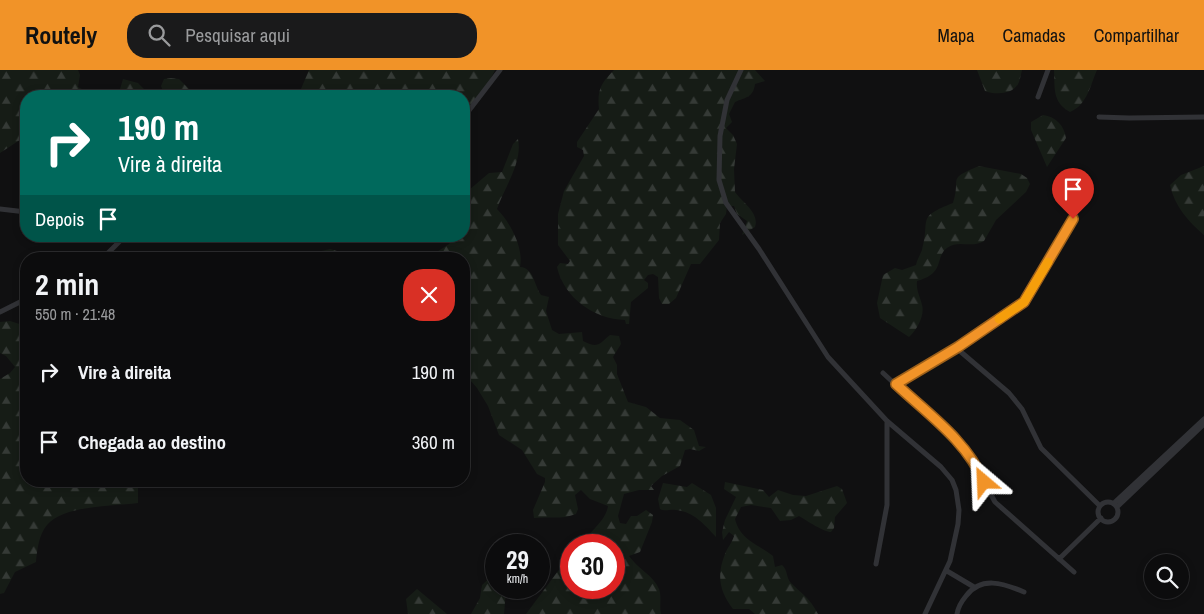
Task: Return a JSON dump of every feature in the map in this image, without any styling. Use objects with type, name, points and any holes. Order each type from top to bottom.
[{"type":"street","points":[[470,109],[500,70]]},
{"type":"street","points":[[741,70],[722,116],[719,180],[724,198],[828,357],[887,421],[931,457],[952,480],[959,510],[947,571],[925,614]]},
{"type":"street","points":[[1038,97],[1048,70]]},
{"type":"street","points":[[1099,116],[1129,118],[1204,117]]},
{"type":"street","points":[[0,210],[20,212]]},
{"type":"street","points":[[896,384],[958,347],[1024,302],[1076,216]]},
{"type":"street","points":[[109,252],[119,242]]},
{"type":"street","points":[[0,312],[20,302]]},
{"type":"street","points":[[958,347],[1010,394],[1022,409],[1041,448],[1100,506]]},
{"type":"street","points":[[883,373],[967,451],[995,502],[1074,572]]},
{"type":"street","points":[[1116,505],[1204,419]]},
{"type":"street","points":[[876,564],[887,505],[887,421]]},
{"type":"street","points":[[1116,505],[1204,424]]},
{"type":"street","points":[[1106,502],[1116,505],[1118,514],[1113,520],[1105,521],[1098,514],[1100,506],[1106,502]]},
{"type":"street","points":[[1059,559],[1101,518]]},
{"type":"street","points":[[947,571],[974,587]]},
{"type":"street","points":[[957,614],[960,604],[974,587],[994,582],[1024,592]]},
{"type":"green space","points":[[0,70],[78,70],[80,75],[78,87],[84,90],[20,90],[20,140],[0,153]]},
{"type":"green space","points":[[309,70],[495,70],[480,100],[470,111],[470,90],[301,90]]},
{"type":"green space","points":[[614,70],[755,70],[765,81],[755,84],[751,95],[735,102],[729,114],[732,122],[726,128],[733,135],[737,144],[734,169],[735,192],[755,217],[755,227],[742,235],[747,221],[737,214],[734,206],[727,206],[726,214],[720,223],[719,240],[700,264],[691,264],[676,298],[669,304],[662,304],[659,298],[658,277],[653,274],[648,275],[644,280],[648,283],[648,288],[631,302],[629,324],[626,324],[625,320],[602,316],[582,305],[566,288],[557,267],[560,263],[568,264],[570,261],[558,245],[558,214],[564,191],[584,156],[583,150],[577,147],[577,142],[599,109],[599,92],[606,79]]},
{"type":"green space","points":[[977,70],[1022,70],[1017,86],[1009,92],[994,93],[985,91]]},
{"type":"green space","points":[[1054,70],[1097,70],[1084,100],[1076,109],[1070,112],[1057,99]]},
{"type":"green space","points":[[123,79],[138,83],[145,90],[120,90]]},
{"type":"green space","points":[[164,79],[179,79],[190,90],[163,90],[161,86]]},
{"type":"green space","points":[[1043,115],[1059,122],[1066,138],[1047,167],[1031,130],[1031,122]]},
{"type":"green space","points":[[518,139],[518,157],[497,209],[507,221],[515,236],[520,252],[520,267],[525,268],[531,274],[541,295],[549,297],[546,311],[552,330],[559,334],[582,332],[583,341],[592,345],[601,343],[610,335],[619,336],[621,344],[613,357],[617,365],[617,374],[628,402],[646,407],[660,418],[680,420],[694,430],[699,446],[706,447],[699,451],[685,450],[680,466],[662,476],[651,486],[654,490],[639,490],[624,494],[618,516],[620,523],[626,524],[631,516],[637,516],[646,510],[653,515],[640,552],[629,556],[659,589],[661,614],[526,614],[537,599],[550,599],[550,582],[560,569],[560,599],[625,599],[625,534],[590,534],[601,522],[608,506],[590,499],[581,490],[575,495],[578,509],[576,514],[565,517],[534,518],[533,510],[545,478],[537,474],[522,450],[499,435],[488,406],[470,380],[470,252],[437,252],[450,242],[470,242],[470,189],[489,173],[502,172],[513,144]]},
{"type":"green space","points":[[979,166],[1021,174],[1027,178],[1030,184],[1026,192],[996,220],[984,241],[974,244],[951,245],[943,252],[936,270],[926,278],[917,281],[923,309],[915,330],[909,337],[880,318],[877,303],[883,275],[895,268],[902,270],[916,265],[922,250],[929,216],[933,212],[953,203],[958,177]]},
{"type":"green space","points":[[1204,166],[1204,235],[1183,213],[1175,200],[1170,185],[1181,175]]},
{"type":"green space","points":[[330,249],[340,252],[321,252]]},
{"type":"green space","points":[[10,321],[20,324],[20,487],[138,487],[138,503],[77,510],[55,518],[47,525],[40,537],[36,562],[15,572],[4,593],[0,594],[0,379],[10,373],[15,367],[6,356],[0,353],[0,322]]},
{"type":"green space","points":[[725,482],[763,490],[769,497],[778,490],[793,495],[806,496],[837,486],[842,489],[847,503],[835,517],[834,528],[831,532],[799,516],[791,520],[780,521],[771,508],[751,505],[741,507],[735,519],[737,526],[745,537],[773,556],[775,567],[782,565],[784,567],[789,581],[809,600],[818,614],[755,614],[749,609],[733,609],[722,590],[720,577],[722,562],[734,536],[729,532],[723,540],[722,532],[725,520],[736,497],[724,489]]},
{"type":"green space","points":[[663,483],[687,487],[692,483],[711,495],[716,508],[716,537],[703,523],[688,513],[660,509],[658,499]]},
{"type":"green space","points":[[485,582],[485,599],[505,599],[504,614],[471,614],[480,598],[482,585]]},
{"type":"green space","points":[[417,589],[447,614],[408,614],[406,599]]},
{"type":"slow traffic","points":[[999,319],[1024,302],[1048,262]]},
{"type":"route","points":[[984,482],[974,460],[963,446],[896,384],[958,347],[1024,302],[1073,219]]}]
